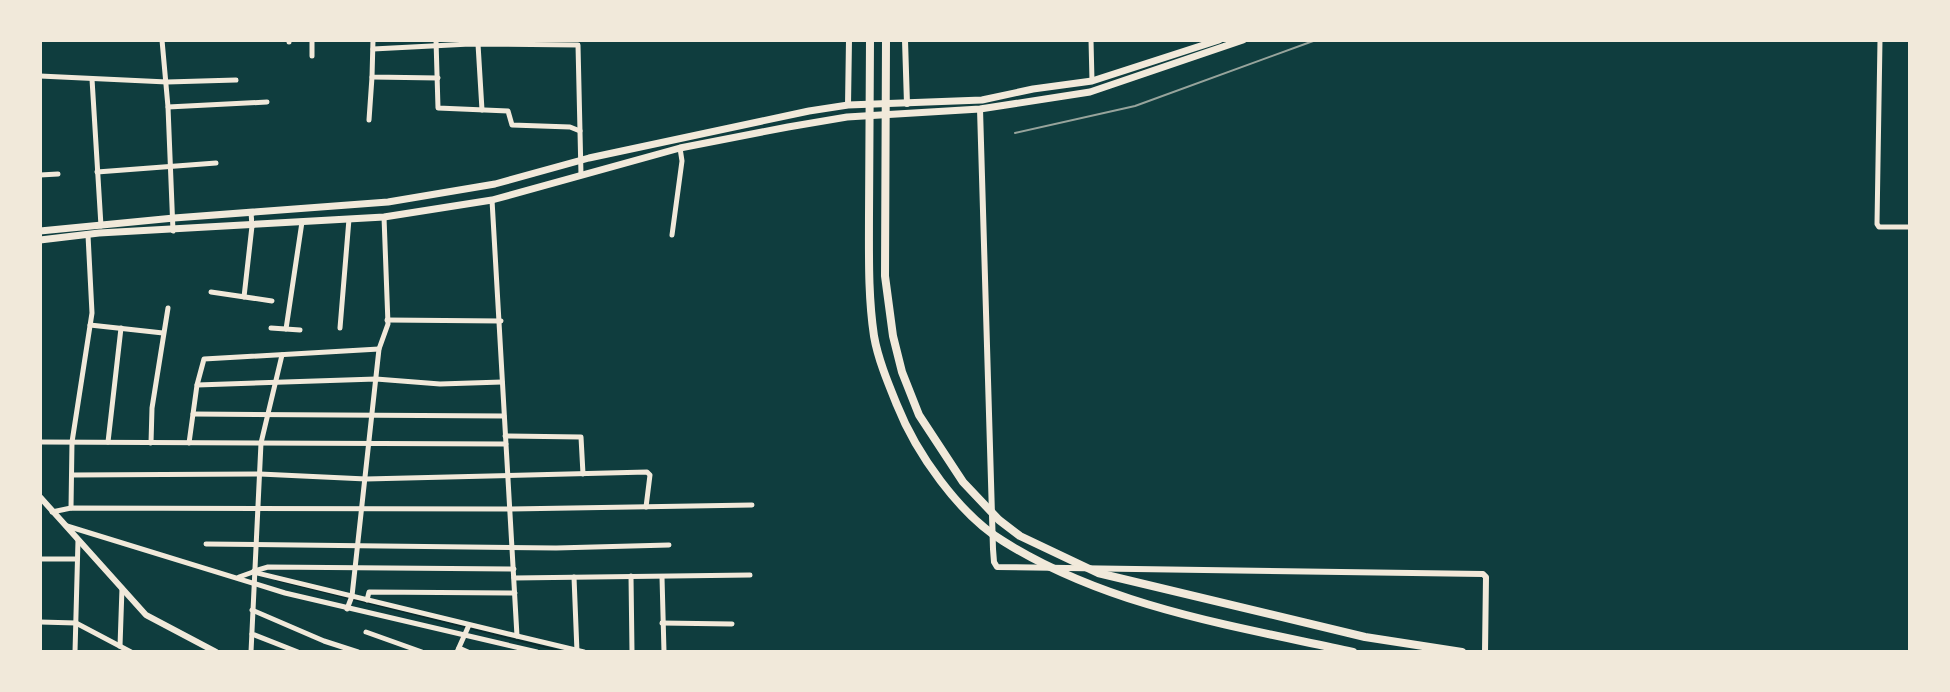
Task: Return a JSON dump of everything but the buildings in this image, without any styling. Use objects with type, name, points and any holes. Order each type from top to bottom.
[{"type":"highway","points":[[870,40],[869,281],[874,338],[905,427],[930,468],[957,501],[1001,540],[1094,588],[1207,620],[1353,652]]},
{"type":"highway","points":[[886,40],[885,276],[893,336],[902,372],[919,415],[963,482],[999,520],[1020,536],[1098,573],[1365,637],[1462,652]]},
{"type":"main road","points":[[40,240],[88,235],[100,230],[174,218],[388,202],[495,184],[580,160],[754,121],[848,105],[982,100],[1092,81],[1219,40]]},
{"type":"main road","points":[[40,231],[173,231],[384,217],[492,200],[680,148],[847,117],[980,112],[1090,92],[1243,40]]},
{"type":"street","points":[[162,40],[167,82],[173,231]]},
{"type":"street","points":[[312,40],[312,56]]},
{"type":"street","points":[[369,120],[373,40]]},
{"type":"street","points":[[848,105],[849,40]]},
{"type":"street","points":[[905,40],[907,104]]},
{"type":"street","points":[[1091,40],[1092,81]]},
{"type":"street","points":[[1880,40],[1877,224],[1882,227],[1910,227]]},
{"type":"street","points":[[373,49],[470,42],[578,45],[581,175]]},
{"type":"street","points":[[436,43],[438,108],[508,111],[512,125],[568,127],[580,131]]},
{"type":"street","points":[[478,44],[482,110]]},
{"type":"street","points":[[40,76],[167,82],[236,80]]},
{"type":"street","points":[[372,77],[438,78]]},
{"type":"street","points":[[92,79],[100,230]]},
{"type":"street","points":[[168,107],[267,102]]},
{"type":"street","points":[[980,112],[993,549],[997,567],[1483,574],[1486,577],[1485,652]]},
{"type":"street","points":[[672,235],[682,161],[680,148]]},
{"type":"street","points":[[97,172],[216,163]]},
{"type":"street","points":[[40,175],[58,174]]},
{"type":"street","points":[[492,200],[517,636]]},
{"type":"street","points":[[244,297],[251,212]]},
{"type":"street","points":[[348,607],[366,479],[379,349],[387,320],[384,217]]},
{"type":"street","points":[[340,328],[349,219]]},
{"type":"street","points":[[286,329],[302,222]]},
{"type":"street","points":[[71,508],[72,442],[93,307],[88,235]]},
{"type":"street","points":[[211,292],[272,301]]},
{"type":"street","points":[[151,443],[152,408],[168,308]]},
{"type":"street","points":[[387,320],[501,321]]},
{"type":"street","points":[[90,325],[163,333]]},
{"type":"street","points":[[108,443],[121,328]]},
{"type":"street","points":[[271,328],[300,330]]},
{"type":"street","points":[[189,443],[197,385],[205,358],[379,349]]},
{"type":"street","points":[[251,652],[261,443],[282,355]]},
{"type":"street","points":[[197,385],[376,379],[440,384],[502,382]]},
{"type":"street","points":[[193,414],[504,416]]},
{"type":"street","points":[[505,436],[581,437],[583,474]]},
{"type":"street","points":[[40,442],[506,444]]},
{"type":"street","points":[[72,475],[260,474],[366,479],[649,473],[646,507]]},
{"type":"street","points":[[40,497],[146,615],[216,652]]},
{"type":"street","points":[[51,512],[71,508],[511,509],[752,505]]},
{"type":"street","points":[[63,525],[348,607],[467,630],[517,636],[579,652],[574,577]]},
{"type":"street","points":[[75,652],[78,540]]},
{"type":"street","points":[[206,544],[669,545]]},
{"type":"street","points":[[40,559],[77,559]]},
{"type":"street","points":[[239,577],[268,567],[514,569]]},
{"type":"street","points":[[253,572],[367,600],[537,652]]},
{"type":"street","points":[[514,578],[750,575]]},
{"type":"street","points":[[631,576],[632,652]]},
{"type":"street","points":[[662,577],[664,652]]},
{"type":"street","points":[[120,646],[122,588]]},
{"type":"street","points":[[367,600],[369,592],[515,593]]},
{"type":"street","points":[[252,610],[358,652]]},
{"type":"street","points":[[40,622],[76,623],[131,652]]},
{"type":"street","points":[[662,623],[732,624]]},
{"type":"street","points":[[467,630],[458,650],[468,652]]},
{"type":"street","points":[[366,632],[422,652]]},
{"type":"street","points":[[252,634],[298,652]]},
{"type":"waterway","points":[[276,580],[565,652]]},
{"type":"railway","points":[[1015,133],[1135,106],[1316,40]]}]
